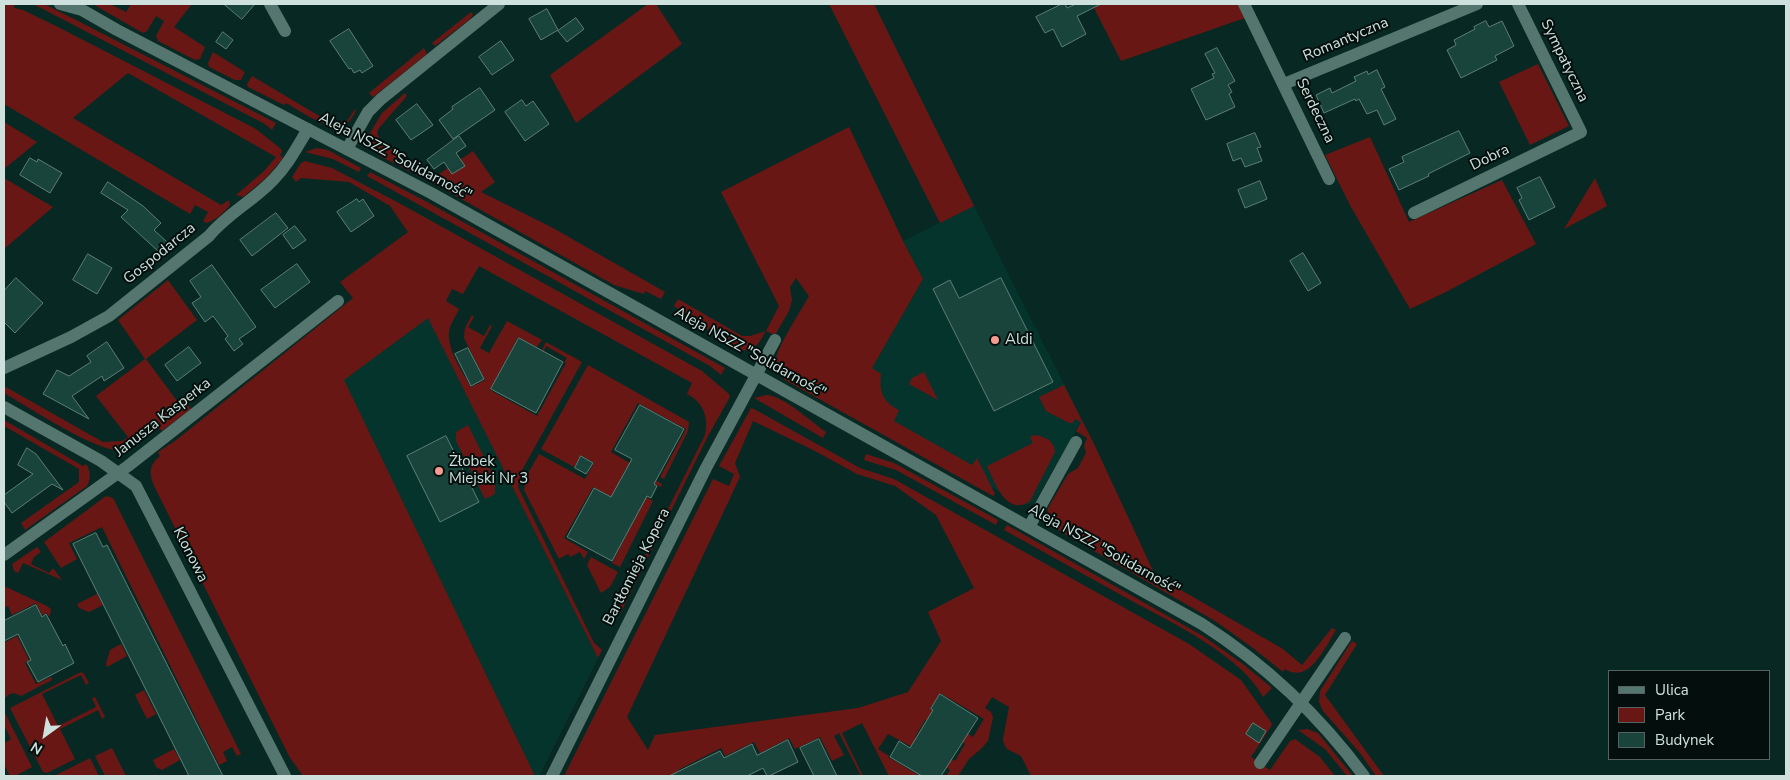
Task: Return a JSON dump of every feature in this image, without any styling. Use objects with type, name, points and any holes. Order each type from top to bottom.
[{"type":"street","name":"Aleja NSZZ \"Solidarność\"","points":[[60,4],[78,7],[117,30],[431,193],[1169,605],[1222,637],[1255,661],[1302,703],[1364,776]]},
{"type":"street","points":[[270,4],[285,31]]},
{"type":"street","points":[[347,149],[368,112],[381,99],[499,4]]},
{"type":"street","name":"Serdeczna","points":[[1244,4],[1329,179]]},
{"type":"street","name":"Romantyczna","points":[[1284,84],[1477,4]]},
{"type":"street","name":"Sympatyczna","points":[[1518,4],[1581,132]]},
{"type":"street","name":"Gospodarcza","points":[[4,368],[92,326],[129,301],[209,236],[219,224],[273,181],[288,164],[308,129]]},
{"type":"street","name":"Dobra","points":[[1414,213],[1581,132]]},
{"type":"street","name":"Janusza Kasperka","points":[[4,555],[119,472],[338,301]]},
{"type":"street","name":"Bartłomieja Kopera","points":[[552,776],[706,468],[775,340]]},
{"type":"street","name":"Klonowa","points":[[4,407],[119,472],[136,486],[285,776]]},
{"type":"street","points":[[1029,527],[1076,442]]},
{"type":"street","points":[[1260,763],[1344,638]]},
{"type":"shaded area","points":[[974,206],[1082,420],[1034,503],[1023,505],[849,407],[923,279],[903,241]]},
{"type":"shaded area","points":[[428,317],[598,658],[539,776],[535,776],[343,380]]},
{"type":"green space","points":[[4,4],[14,4],[14,8],[23,10],[58,27],[256,129],[281,149],[280,155],[283,158],[267,177],[243,197],[236,195],[264,171],[276,157],[128,73],[73,118],[221,205],[229,200],[230,205],[225,210],[216,218],[206,223],[203,221],[208,212],[195,205],[190,214],[4,104]]},
{"type":"green space","points":[[33,4],[44,4],[276,123],[272,130],[265,124]]},
{"type":"green space","points":[[95,4],[110,4],[126,12],[131,4],[192,4],[174,27],[205,47],[200,59],[195,60],[158,41],[156,36],[164,21],[156,16],[147,31],[143,33]]},
{"type":"green space","points":[[648,4],[656,4],[682,44],[576,123],[550,75]]},
{"type":"green space","points":[[829,4],[874,4],[974,206],[940,223]]},
{"type":"green space","points":[[1092,4],[1238,4],[1245,18],[1121,61]]},
{"type":"green space","points":[[471,12],[473,15],[469,20],[435,46],[432,43]]},
{"type":"green space","points":[[424,48],[427,54],[373,97],[369,93]]},
{"type":"green space","points":[[213,52],[245,72],[241,80],[235,80],[209,67],[208,63]]},
{"type":"green space","points":[[1538,64],[1569,126],[1530,145],[1499,82]]},
{"type":"green space","points":[[252,76],[331,123],[347,121],[356,110],[347,123],[340,126],[325,124],[286,103],[284,105],[248,87],[247,84]]},
{"type":"green space","points":[[405,93],[407,96],[379,128],[377,133],[382,144],[436,176],[473,151],[495,182],[481,192],[553,228],[665,292],[661,299],[645,291],[644,294],[614,285],[433,183],[378,155],[380,153],[372,144],[370,133],[382,113]]},
{"type":"green space","points":[[4,122],[37,142],[4,169]]},
{"type":"green space","points":[[849,127],[923,279],[872,368],[881,374],[883,396],[889,404],[899,410],[894,421],[972,465],[977,458],[995,494],[993,496],[785,380],[781,376],[775,366],[776,356],[809,296],[796,278],[790,287],[792,300],[789,311],[775,335],[766,331],[779,306],[721,192]]},
{"type":"green space","points":[[1370,137],[1409,222],[1502,180],[1536,244],[1410,309],[1351,207],[1325,155]]},
{"type":"green space","points":[[317,148],[328,150],[361,168],[359,172],[333,159],[305,152]]},
{"type":"green space","points":[[305,161],[332,168],[399,203],[702,371],[729,394],[730,397],[708,436],[620,614],[615,611],[621,603],[705,435],[706,422],[704,411],[693,397],[687,394],[692,383],[479,266],[463,294],[452,289],[446,301],[459,309],[449,331],[450,346],[471,387],[485,380],[464,338],[465,328],[472,315],[474,317],[468,327],[484,336],[490,325],[492,326],[480,348],[489,353],[507,321],[542,340],[537,347],[518,337],[490,390],[537,416],[567,358],[546,346],[544,351],[542,350],[546,342],[582,362],[521,472],[518,487],[594,643],[602,650],[598,658],[428,318],[344,380],[535,776],[303,776],[289,756],[154,486],[151,470],[160,456],[158,452],[175,441],[353,298],[340,282],[408,232],[390,206],[349,182],[301,178],[296,182],[292,177],[301,163]]},
{"type":"green space","points":[[370,172],[725,368],[721,375],[710,366],[367,176]]},
{"type":"green space","points":[[4,178],[53,207],[4,249]]},
{"type":"green space","points":[[1595,178],[1607,206],[1564,229]]},
{"type":"green space","points":[[168,280],[197,320],[146,359],[177,401],[182,397],[191,409],[162,431],[159,428],[142,441],[127,449],[111,449],[81,437],[4,393],[4,386],[103,442],[122,441],[128,437],[96,396],[145,359],[118,320]]},
{"type":"green space","points":[[678,299],[742,336],[750,336],[766,331],[753,348],[749,350],[739,349],[674,306]]},
{"type":"green space","points":[[588,365],[689,422],[688,431],[664,479],[660,477],[686,429],[638,403],[611,452],[662,484],[661,487],[626,468],[619,482],[653,501],[620,567],[612,563],[639,511],[593,487],[564,538],[588,552],[584,559],[580,552],[570,557],[568,554],[559,559],[524,490],[526,477],[539,454],[585,479],[594,463],[581,455],[574,467],[541,449]]},
{"type":"green space","points":[[924,372],[938,400],[909,384],[912,378]]},
{"type":"green space","points":[[1064,385],[1095,446],[1155,575],[1283,649],[1302,665],[1332,628],[1336,630],[1321,654],[1309,668],[1302,672],[1294,673],[1285,669],[1283,672],[1215,621],[1051,526],[1047,519],[1048,508],[1068,474],[1078,468],[1086,453],[1084,446],[1087,438],[1076,431],[1081,422],[1075,419],[1073,423],[1069,423],[1046,411],[1039,397]]},
{"type":"green space","points":[[766,395],[780,399],[805,416],[826,432],[823,438],[754,398]]},
{"type":"green space","points":[[751,408],[860,468],[894,479],[1189,644],[1241,680],[1272,725],[1251,757],[1270,770],[1290,741],[1295,739],[1320,757],[1335,776],[1031,776],[1021,756],[1007,749],[1004,744],[1003,739],[1009,707],[992,697],[985,708],[991,712],[993,717],[988,741],[969,759],[958,776],[946,776],[950,770],[946,767],[951,759],[955,761],[965,744],[962,741],[967,733],[973,737],[984,719],[940,693],[930,709],[935,713],[930,722],[925,720],[915,737],[919,740],[914,748],[888,734],[878,749],[920,776],[889,776],[862,723],[842,733],[863,776],[861,776],[839,733],[834,736],[844,755],[832,761],[820,737],[795,749],[789,738],[760,753],[754,742],[725,756],[721,748],[678,770],[681,776],[564,776],[713,479],[729,486],[734,474],[719,466]],"holes":[[[753,421],[857,474],[895,486],[936,515],[974,588],[928,612],[941,641],[908,692],[858,708],[655,735],[648,750],[627,717],[740,477],[735,463]]]},
{"type":"green space","points":[[4,420],[83,466],[86,464],[90,472],[87,486],[25,530],[21,523],[79,482],[79,469],[4,426]]},
{"type":"green space","points":[[468,425],[495,479],[495,494],[485,499],[456,441],[456,432]]},
{"type":"green space","points":[[1034,435],[1051,442],[1055,452],[1030,501],[1022,505],[1015,505],[1003,496],[987,466],[1033,443],[1030,437]]},
{"type":"green space","points":[[866,454],[894,463],[998,520],[996,525],[896,470],[864,460]]},
{"type":"green space","points":[[106,496],[113,498],[241,754],[237,756],[232,747],[223,752],[227,761],[219,765],[102,527],[69,543],[77,559],[61,568],[44,542]]},
{"type":"green space","points":[[1007,525],[1203,636],[1243,664],[1272,688],[1263,697],[1252,681],[1237,666],[1200,638],[1004,530]]},
{"type":"green space","points":[[37,547],[41,552],[34,557],[31,564],[49,573],[53,568],[62,580],[23,563],[18,573],[14,571],[12,564]]},
{"type":"green space","points":[[591,557],[618,572],[610,587],[601,593],[587,565]]},
{"type":"green space","points":[[4,586],[47,606],[51,609],[50,615],[48,616],[47,613],[42,615],[36,603],[12,615],[8,606],[4,608]]},
{"type":"green space","points":[[97,594],[103,605],[89,612],[79,608],[77,604]]},
{"type":"green space","points":[[17,636],[29,660],[25,663],[36,684],[51,677],[52,680],[21,696],[11,693],[4,699],[4,643]]},
{"type":"green space","points":[[1352,641],[1357,644],[1325,695],[1384,776],[1376,776],[1360,753],[1323,711],[1319,702],[1320,691]]},
{"type":"green space","points":[[121,644],[127,656],[107,667],[106,664],[110,650]]},
{"type":"green space","points":[[81,672],[89,683],[86,685],[81,675],[42,694],[58,726],[96,707],[92,698],[95,697],[105,717],[102,719],[98,710],[60,729],[75,759],[47,773],[43,772],[10,708]]},
{"type":"green space","points":[[144,690],[156,714],[147,719],[135,695]]},
{"type":"green space","points":[[4,711],[32,767],[15,776],[10,776],[4,764],[4,743],[11,739],[4,725]]},
{"type":"green space","points":[[1307,729],[1318,733],[1353,776],[1347,776],[1325,749],[1298,730]]},
{"type":"green space","points":[[112,748],[126,776],[105,776],[95,756]]},
{"type":"green space","points":[[174,749],[180,760],[162,770],[156,767],[153,760]]},
{"type":"green space","points":[[90,758],[99,776],[54,776]]},
{"type":"building","points":[[224,4],[255,4],[242,19]]},
{"type":"building","points":[[1065,4],[1067,8],[1076,4],[1101,4],[1077,16],[1086,34],[1062,47],[1053,29],[1045,33],[1036,17]]},
{"type":"building","points":[[547,9],[558,30],[541,40],[529,19]]},
{"type":"building","points":[[576,18],[584,29],[567,42],[558,31]]},
{"type":"building","points":[[1486,21],[1489,27],[1502,21],[1514,46],[1495,56],[1497,60],[1461,78],[1447,50],[1456,45],[1454,40]]},
{"type":"building","points":[[349,29],[373,66],[362,73],[360,70],[354,73],[351,68],[349,69],[330,41]]},
{"type":"building","points":[[223,32],[233,40],[226,49],[216,42]]},
{"type":"building","points":[[501,41],[514,60],[492,75],[479,57]]},
{"type":"building","points":[[1217,48],[1235,81],[1228,85],[1232,92],[1229,94],[1235,107],[1206,120],[1191,89],[1214,78],[1212,74],[1215,73],[1205,54]]},
{"type":"building","points":[[1377,70],[1385,87],[1381,89],[1396,119],[1384,125],[1377,110],[1367,114],[1359,99],[1324,113],[1316,95],[1330,88],[1332,93],[1356,81],[1354,77],[1367,71],[1368,74]]},
{"type":"building","points":[[480,88],[495,110],[453,139],[439,120],[453,109],[452,107]]},
{"type":"building","points":[[522,100],[526,106],[533,101],[549,124],[525,141],[505,112]]},
{"type":"building","points":[[417,104],[433,125],[411,140],[396,120]]},
{"type":"building","points":[[1459,131],[1470,153],[1399,190],[1389,169],[1404,162],[1402,157]]},
{"type":"building","points":[[1255,133],[1261,147],[1257,148],[1262,161],[1245,167],[1241,158],[1233,161],[1227,144]]},
{"type":"building","points":[[459,136],[466,146],[456,153],[465,166],[452,174],[444,162],[434,169],[427,160]]},
{"type":"building","points":[[30,158],[37,162],[38,159],[62,173],[50,193],[20,175]]},
{"type":"building","points":[[1540,177],[1555,207],[1529,220],[1519,200],[1522,198],[1517,188]]},
{"type":"building","points":[[1260,181],[1267,199],[1245,208],[1238,190]]},
{"type":"building","points":[[108,182],[143,206],[161,223],[154,230],[167,242],[159,252],[121,217],[128,210],[101,193]]},
{"type":"building","points":[[357,199],[359,202],[363,199],[374,216],[351,232],[337,212]]},
{"type":"building","points":[[276,213],[288,228],[252,256],[240,240]]},
{"type":"building","points":[[295,226],[306,240],[293,249],[283,235]]},
{"type":"building","points":[[1303,253],[1321,283],[1308,291],[1290,261]]},
{"type":"building","points":[[88,254],[112,268],[97,294],[73,280]]},
{"type":"building","points":[[297,264],[310,282],[275,308],[261,290]]},
{"type":"building","points":[[212,265],[256,327],[239,339],[243,344],[234,351],[225,339],[228,336],[213,316],[205,322],[192,303],[201,297],[190,281]]},
{"type":"building","points":[[16,278],[43,303],[15,333],[4,322],[4,291]]},
{"type":"building","name":"Aldi","points":[[1001,278],[1053,382],[994,411],[933,289],[950,280],[959,298]]},
{"type":"building","points":[[519,338],[563,362],[536,413],[491,389]]},
{"type":"building","points":[[107,342],[124,368],[104,381],[102,376],[72,396],[89,419],[43,394],[57,370],[69,376],[91,362],[87,356]]},
{"type":"building","points":[[189,347],[201,363],[177,381],[165,365]]},
{"type":"building","points":[[468,348],[484,379],[471,386],[455,354]]},
{"type":"building","points":[[640,405],[684,429],[654,484],[657,486],[651,498],[647,496],[612,561],[567,537],[594,488],[611,497],[632,459],[615,450]]},
{"type":"building","name":"Żłobek Miejski Nr 3","points":[[446,436],[479,502],[440,522],[407,456]]},
{"type":"building","points":[[27,448],[36,454],[63,490],[52,484],[12,513],[4,502],[4,495],[33,474],[18,465]]},
{"type":"building","points":[[581,456],[593,463],[586,474],[575,468]]},
{"type":"building","points":[[96,533],[103,547],[107,545],[223,776],[189,776],[73,544]]},
{"type":"building","points":[[36,605],[42,617],[46,614],[63,646],[65,644],[74,663],[38,682],[27,662],[31,660],[18,634],[4,641],[4,621]]},
{"type":"building","points":[[940,694],[978,718],[941,776],[922,776],[890,757],[899,741],[910,748],[933,710],[931,709]]},
{"type":"building","points":[[1253,723],[1266,731],[1259,743],[1246,734]]},
{"type":"building","points":[[819,739],[837,776],[814,776],[800,748]]},
{"type":"building","points":[[788,740],[798,762],[769,776],[767,776],[763,768],[747,776],[669,776],[720,751],[724,758],[752,744],[757,755]]},
{"type":"place","name":"Aldi","points":[[995,340]]},
{"type":"place","name":"Żłobek Miejski Nr 3","points":[[439,471]]}]
